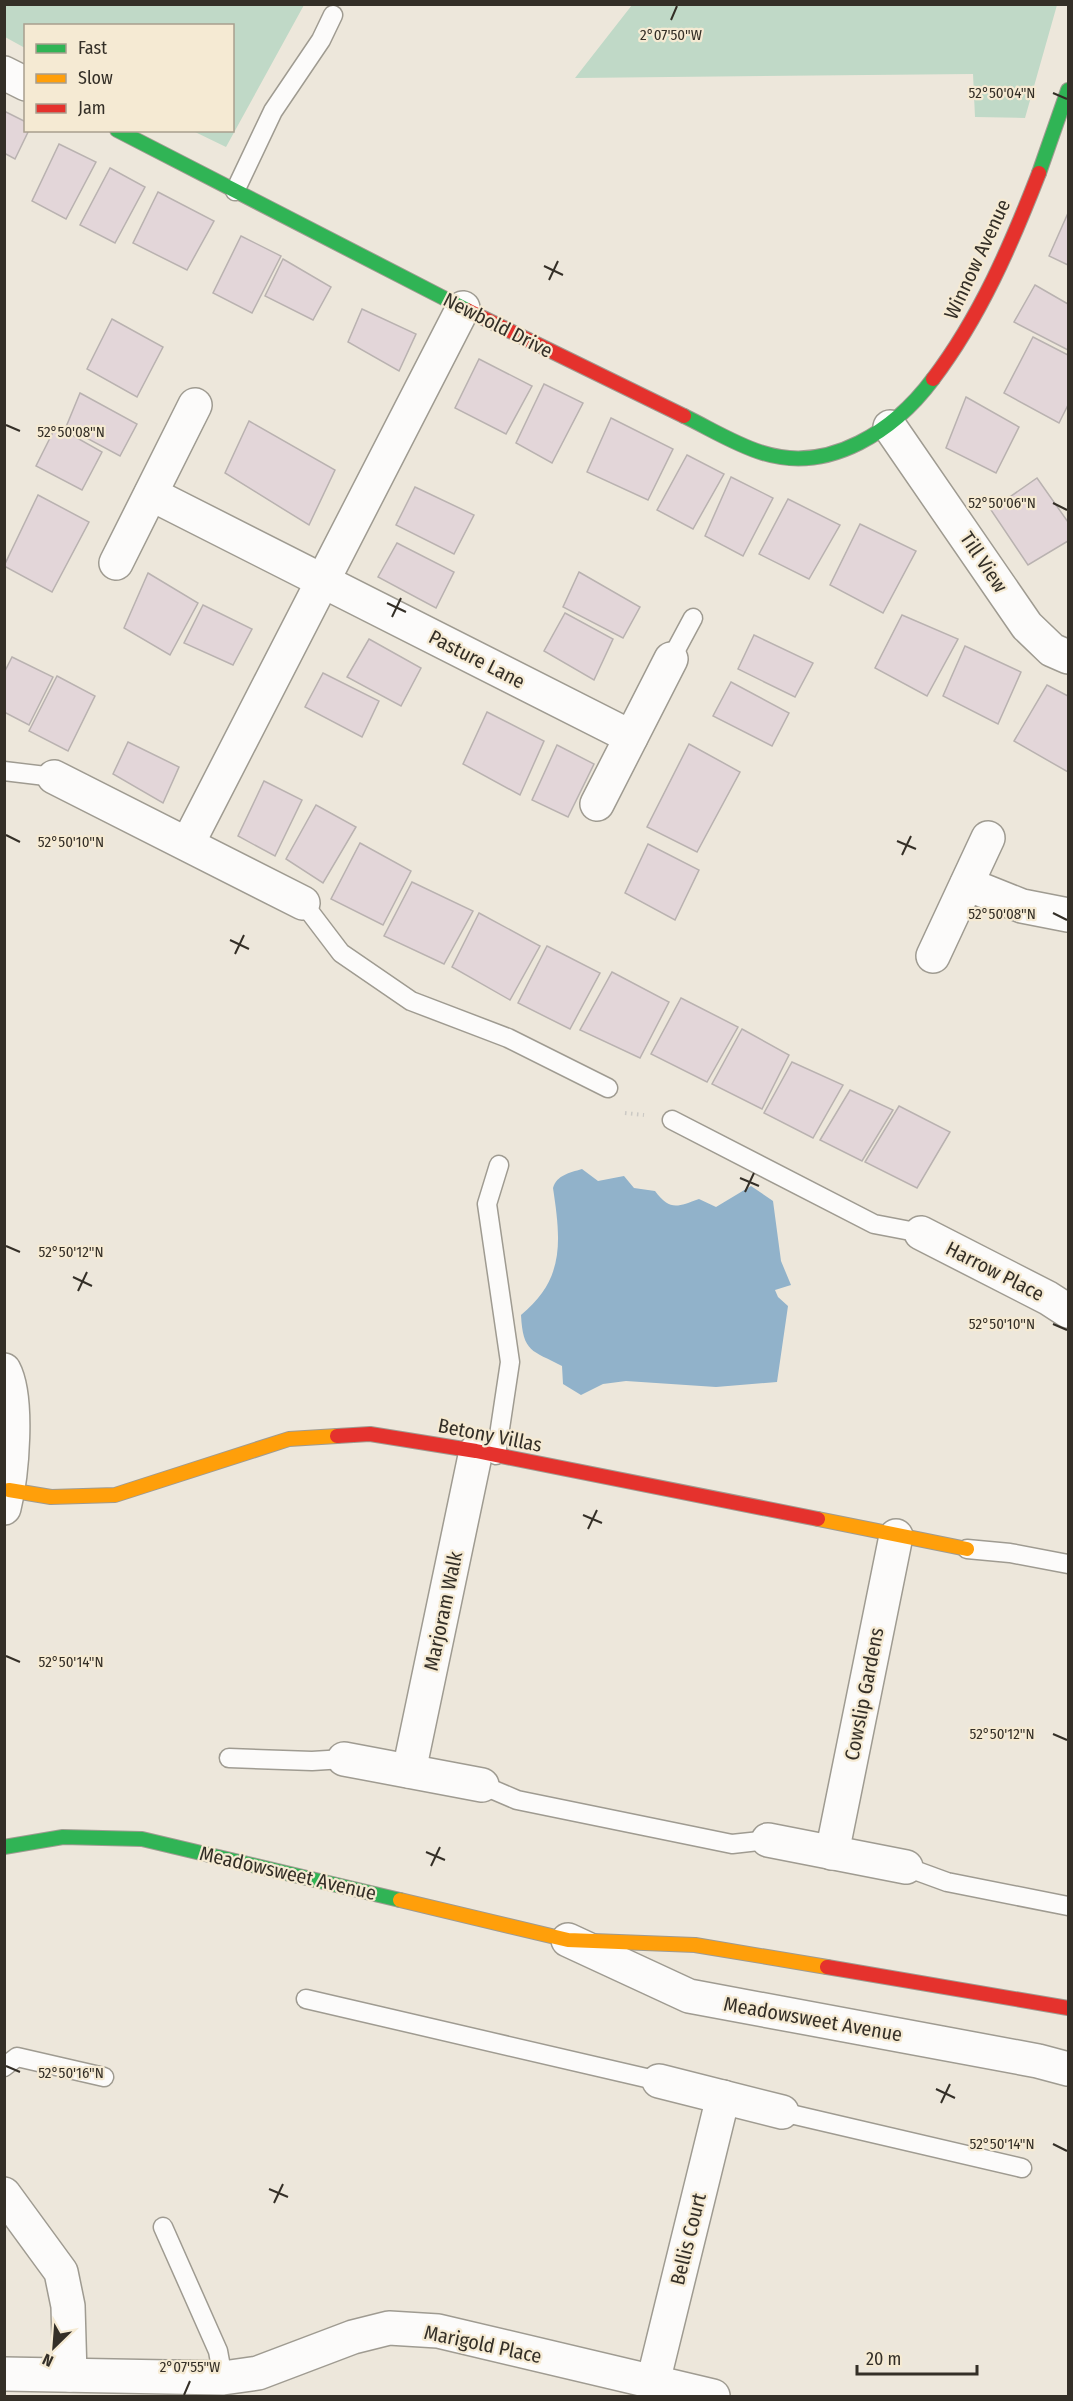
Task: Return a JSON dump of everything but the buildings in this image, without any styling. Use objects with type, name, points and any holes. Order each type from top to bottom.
[{"type":"street","points":[[4,73],[24,83]]},
{"type":"street","name":"Winnow Avenue","points":[[890,427],[923,393],[967,328],[1008,243],[1042,163],[1068,90]]},
{"type":"street","name":"Newbold Drive","points":[[121,132],[464,308],[768,455],[807,455],[848,449],[890,427]]},
{"type":"street","points":[[188,843],[464,308]]},
{"type":"street","points":[[116,563],[195,405]]},
{"type":"street","name":"Till View","points":[[890,427],[1027,626],[1052,650],[1068,657]]},
{"type":"street","name":"Pasture Lane","points":[[151,494],[631,737]]},
{"type":"street","points":[[597,804],[671,659]]},
{"type":"street","points":[[54,777],[303,903]]},
{"type":"street","points":[[933,956],[988,838]]},
{"type":"street","points":[[967,884],[1022,906],[1068,915]]},
{"type":"street","name":"Harrow Place","points":[[921,1233],[1048,1298],[1068,1311]]},
{"type":"street","points":[[4,1370],[13,1427],[7,1499]]},
{"type":"street","name":"Betony Villas","points":[[7,1499],[115,1495],[289,1439],[370,1434],[486,1453],[967,1549]]},
{"type":"street","name":"Marjoram Walk","points":[[409,1771],[486,1453]]},
{"type":"street","name":"Cowslip Gardens","points":[[832,1852],[896,1536]]},
{"type":"street","points":[[344,1758],[482,1785]]},
{"type":"street","name":"Meadowsweet Avenue","points":[[4,1847],[63,1837],[142,1839],[568,1940],[695,1945],[1068,2008]]},
{"type":"street","points":[[768,1840],[906,1867]]},
{"type":"street","name":"Meadowsweet Avenue","points":[[568,1940],[689,1996],[1038,2061],[1068,2069]]},
{"type":"street","points":[[660,2081],[782,2112]]},
{"type":"street","name":"Bellis Court","points":[[653,2382],[723,2097]]},
{"type":"street","points":[[4,2194],[61,2272],[68,2306],[70,2375]]},
{"type":"street","name":"Marigold Place","points":[[4,2374],[70,2375],[156,2387],[258,2373],[353,2337],[389,2328],[438,2331],[713,2397]]},
{"type":"lane","points":[[235,191],[273,111],[321,40],[333,15]]},
{"type":"lane","points":[[671,659],[693,618]]},
{"type":"lane","points":[[4,771],[54,777]]},
{"type":"lane","points":[[303,903],[341,953],[411,1001],[508,1038],[608,1088]]},
{"type":"lane","points":[[672,1120],[874,1224],[921,1233]]},
{"type":"lane","points":[[486,1453],[510,1362],[487,1204],[499,1165]]},
{"type":"lane","points":[[967,1549],[1010,1553],[1068,1564]]},
{"type":"lane","points":[[229,1758],[312,1761],[344,1758]]},
{"type":"lane","points":[[482,1785],[517,1800],[732,1844],[768,1840]]},
{"type":"lane","points":[[906,1867],[947,1882],[1068,1906]]},
{"type":"lane","points":[[306,1999],[660,2081]]},
{"type":"lane","points":[[4,2067],[17,2057],[104,2077]]},
{"type":"lane","points":[[782,2112],[1022,2168]]},
{"type":"lane","points":[[163,2227],[218,2351],[224,2378]]},
{"type":"green space","points":[[5,4],[304,5],[226,147],[195,132],[234,132],[234,24],[24,24],[24,47],[5,37]]},
{"type":"green space","points":[[632,5],[1057,5],[1025,118],[975,117],[973,74],[575,78]]},
{"type":"water","points":[[582,1169],[598,1181],[624,1176],[634,1188],[655,1191],[665,1202],[674,1206],[699,1199],[716,1207],[751,1186],[773,1201],[781,1261],[791,1285],[775,1290],[778,1297],[788,1306],[777,1382],[716,1387],[626,1381],[603,1384],[581,1395],[563,1384],[562,1366],[536,1353],[527,1344],[521,1315],[546,1287],[553,1273],[558,1225],[553,1188],[561,1177]]},
{"type":"traffic: fast","points":[[1039,173],[1068,90]]},
{"type":"traffic: fast","points":[[121,132],[467,310]]},
{"type":"traffic: fast","points":[[684,416],[753,450],[788,458],[812,457],[836,452],[859,443],[880,430],[918,398],[933,379]]},
{"type":"traffic: fast","points":[[4,1847],[63,1837],[142,1839],[400,1900]]},
{"type":"traffic: slow","points":[[9,1490],[51,1497],[115,1495],[289,1439],[337,1436]]},
{"type":"traffic: slow","points":[[818,1519],[967,1549]]},
{"type":"traffic: slow","points":[[400,1900],[568,1940],[695,1945],[827,1967]]},
{"type":"traffic: jam","points":[[933,379],[980,306],[1039,173]]},
{"type":"traffic: jam","points":[[467,310],[684,416]]},
{"type":"traffic: jam","points":[[337,1436],[370,1434],[476,1451],[818,1519]]},
{"type":"traffic: jam","points":[[827,1967],[1068,2008]]}]
